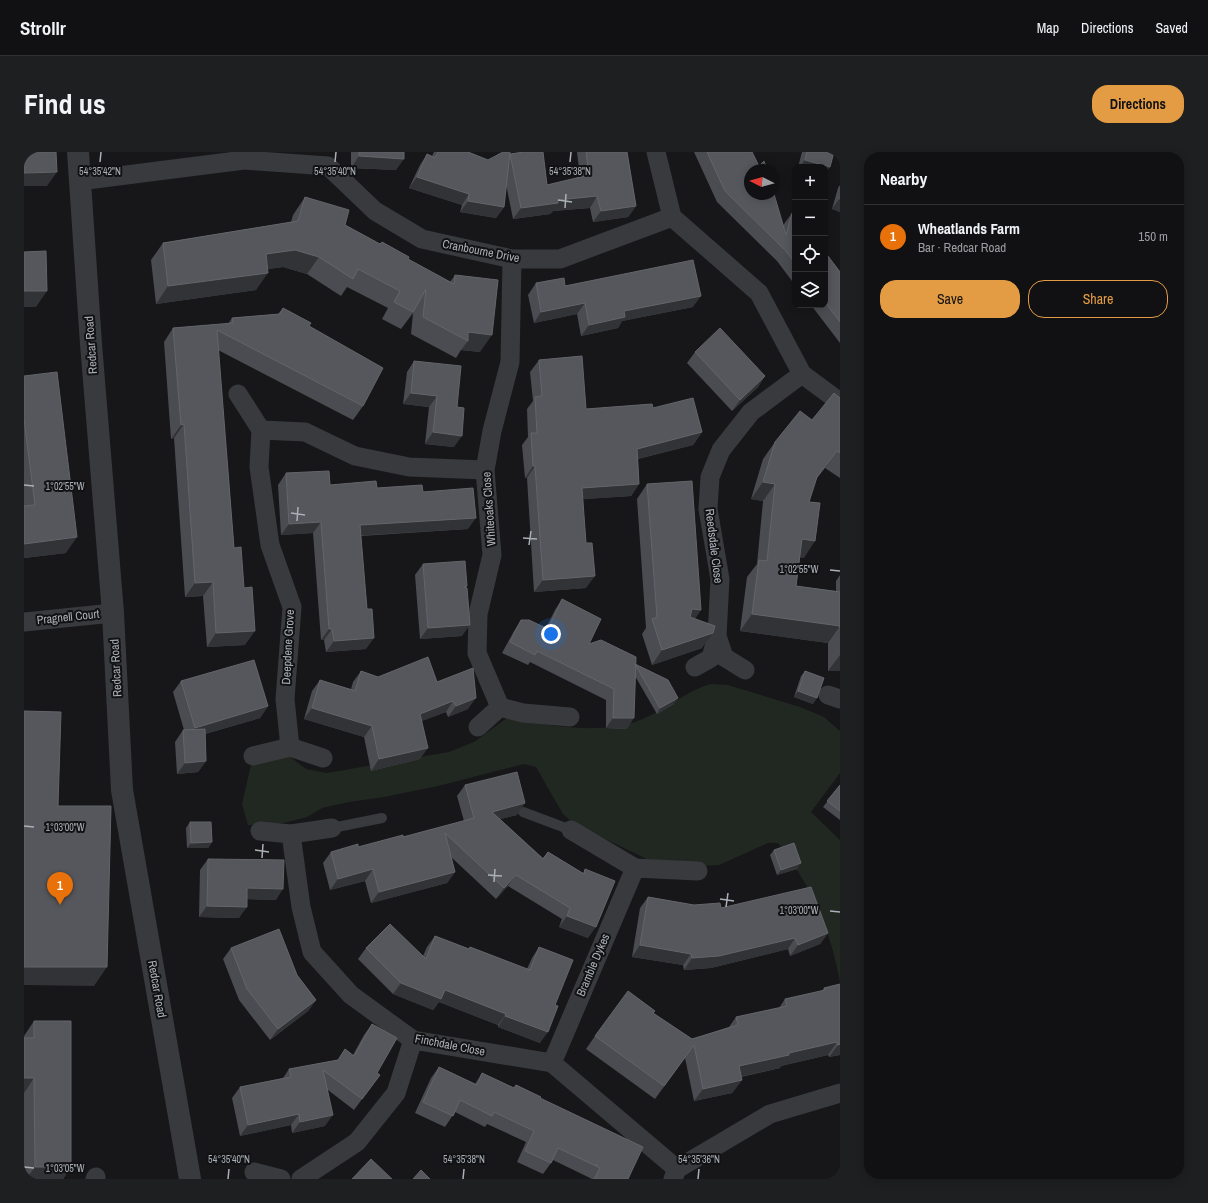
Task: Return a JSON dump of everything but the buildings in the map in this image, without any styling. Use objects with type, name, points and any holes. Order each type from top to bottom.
[{"type":"street","name":"Redcar Road","points":[[78,152],[113,613],[122,790],[190,1179]]},
{"type":"street","points":[[656,152],[672,217],[759,293],[802,374],[840,402]]},
{"type":"street","name":"Cranbourne Drive","points":[[79,181],[244,160],[328,159],[376,211],[422,239],[512,259],[560,259],[672,217]]},
{"type":"street","name":"Whiteoaks Close","points":[[500,707],[477,653],[478,614],[492,555],[485,470],[492,431],[510,362],[512,259]]},
{"type":"street","name":"Reedsdale Close","points":[[695,667],[711,658],[717,636],[720,579],[708,509],[710,477],[721,450],[751,412],[802,374]]},
{"type":"street","points":[[238,394],[261,430],[305,432],[355,456],[409,467],[485,470]]},
{"type":"street","name":"Deepdene Grove","points":[[261,430],[259,467],[270,545],[292,607],[285,699],[290,747]]},
{"type":"street","name":"Pragnell Court","points":[[24,622],[113,613]]},
{"type":"street","name":"Reedsdale Close","points":[[717,636],[724,657],[745,670]]},
{"type":"street","points":[[478,727],[500,707],[524,713],[570,717]]},
{"type":"street","points":[[253,756],[290,747],[323,758]]},
{"type":"street","points":[[260,830],[291,834],[332,828]]},
{"type":"street","points":[[571,830],[635,868],[698,871]]},
{"type":"street","name":"Finchdale Close","points":[[291,834],[300,907],[312,952],[351,995],[413,1040],[552,1063]]},
{"type":"street","name":"Bramble Dykes","points":[[552,1063],[635,868]]},
{"type":"street","points":[[301,1179],[357,1142],[396,1094],[413,1040]]},
{"type":"street","points":[[552,1063],[675,1174],[770,1114],[840,1093]]},
{"type":"street","points":[[254,1172],[281,1179]]},
{"type":"lane","points":[[523,812],[571,830]]},
{"type":"lane","points":[[332,828],[382,818]]},
{"type":"shaded area","points":[[710,684],[728,685],[800,707],[824,717],[840,731],[840,773],[811,812],[840,840],[840,983],[831,945],[818,909],[800,875],[778,843],[768,843],[719,865],[699,866],[647,859],[574,824],[563,814],[536,767],[524,764],[438,786],[384,797],[349,802],[322,808],[307,817],[283,823],[248,825],[242,804],[253,756],[285,753],[306,769],[327,773],[449,752],[474,742],[507,718],[577,728],[612,727],[629,724],[645,718],[693,691]]},
{"type":"place","name":"Wheatlands Farm","points":[[60,905]]}]
